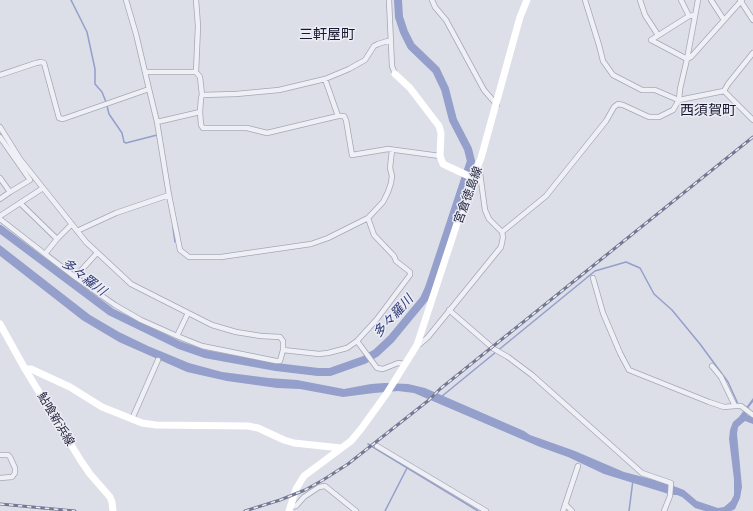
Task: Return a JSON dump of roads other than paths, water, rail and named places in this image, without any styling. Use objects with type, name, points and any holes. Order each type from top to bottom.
[{"type":"main road","name":"宮倉徳島線","points":[[341,448],[351,441],[361,429],[393,384],[417,345],[472,177],[477,169],[497,105],[519,22],[527,0]]},
{"type":"main road","points":[[395,74],[410,88],[439,126],[441,133],[440,156],[442,164],[472,177]]},
{"type":"main road","name":"鮎喰新浜線","points":[[0,324],[25,369],[81,461],[110,497],[113,511]]},
{"type":"main road","points":[[25,369],[31,369],[70,386],[102,407],[132,419],[156,425],[248,426],[258,428],[284,440],[341,448]]},
{"type":"main road","points":[[290,509],[296,489],[304,476],[341,448]]},
{"type":"street","points":[[126,0],[146,72],[157,122],[180,250],[189,257],[220,257],[311,244],[328,238],[368,218],[382,202],[391,183],[392,176],[390,168],[392,150]]},
{"type":"street","points":[[196,0],[198,26],[196,72],[200,77],[202,95],[200,98],[200,112],[201,125],[203,128],[247,128],[268,133],[338,116],[344,116],[352,155],[382,150],[392,150],[440,156]]},
{"type":"street","points":[[389,0],[392,66],[395,74]]},
{"type":"street","points":[[432,0],[435,7],[446,20],[484,90],[497,105]]},
{"type":"street","points":[[585,0],[603,61],[610,72],[618,78],[642,90],[655,90],[680,100],[724,91],[753,53]]},
{"type":"street","points":[[640,0],[645,14],[658,35]]},
{"type":"street","points":[[681,0],[689,16]]},
{"type":"street","points":[[502,232],[546,196],[606,121],[614,107],[618,104],[649,117],[659,117],[673,110],[680,100],[680,89],[698,0]]},
{"type":"street","points":[[711,0],[724,20]]},
{"type":"street","points":[[687,59],[741,0],[753,19]]},
{"type":"street","points":[[687,59],[651,40],[689,16],[695,15]]},
{"type":"street","points":[[202,95],[236,94],[279,90],[325,78],[357,65],[369,56],[374,46],[391,40]]},
{"type":"street","points":[[0,75],[36,63],[44,63],[59,118],[63,119],[149,89]]},
{"type":"street","points":[[146,72],[196,72]]},
{"type":"street","points":[[325,78],[338,116]]},
{"type":"street","points":[[724,91],[753,120]]},
{"type":"street","points":[[157,122],[200,112]]},
{"type":"street","points":[[0,128],[20,159],[86,242],[131,284],[207,323],[236,332],[280,337],[283,341],[283,350],[280,361],[202,346],[141,320],[115,305],[74,277],[0,219]]},
{"type":"street","points":[[0,137],[30,179],[0,199]]},
{"type":"street","points":[[417,345],[428,337],[501,247],[503,237],[502,232],[489,219],[485,210],[480,173],[477,169]]},
{"type":"street","points":[[0,178],[10,192]]},
{"type":"street","points":[[0,216],[42,188]]},
{"type":"street","points":[[77,231],[116,213],[169,195]]},
{"type":"street","points":[[20,203],[57,239]]},
{"type":"street","points":[[283,350],[319,354],[347,348],[377,320],[410,276],[410,272],[396,261],[394,256],[374,235],[368,218]]},
{"type":"street","points":[[45,254],[72,224]]},
{"type":"street","points":[[74,277],[98,253]]},
{"type":"street","points":[[593,278],[603,313],[620,353],[630,370],[709,402],[744,410],[753,408]]},
{"type":"street","points":[[449,310],[488,344],[532,375],[642,473],[671,483],[670,494],[664,511]]},
{"type":"street","points":[[177,336],[188,313]]},
{"type":"street","points":[[356,341],[377,368],[380,369],[398,363],[405,364]]},
{"type":"street","points":[[132,419],[158,360]]},
{"type":"street","points":[[712,366],[744,410]]},
{"type":"street","points":[[377,446],[486,511]]},
{"type":"street","points":[[0,455],[8,455],[15,468],[15,473],[12,477],[0,478]]},
{"type":"street","points":[[563,511],[578,466]]},
{"type":"street","points":[[290,509],[296,506],[304,497],[319,487],[325,486],[356,511]]},
{"type":"street","points":[[565,504],[572,511]]},
{"type":"water","points":[[0,245],[90,315],[119,332],[189,363],[222,372],[297,380],[344,389],[385,383],[408,384],[425,388],[530,435],[575,451],[624,472],[666,483],[684,490],[697,501],[718,508],[724,507],[731,501],[734,495],[734,479],[729,439],[730,430],[733,422],[739,417],[753,398],[753,402],[749,407],[747,415],[753,417],[753,424],[745,421],[738,427],[737,434],[742,487],[740,498],[735,509],[731,511],[705,511],[695,508],[682,497],[604,474],[568,457],[540,447],[414,393],[398,391],[343,397],[300,389],[277,388],[227,381],[187,372],[119,342],[82,320],[0,256]]},
{"type":"waterway","points":[[71,0],[87,32],[95,69],[95,84],[102,92],[106,102]]},
{"type":"waterway","name":"多々羅川","points":[[0,229],[111,312],[179,345],[205,354],[276,367],[318,372],[330,372],[364,360],[376,353],[391,339],[424,299],[471,161],[468,149],[453,120],[445,89],[436,70],[411,46],[404,32],[399,17],[398,0]]},
{"type":"waterway","points":[[107,106],[109,114],[122,133],[124,142],[126,143],[157,135]]},
{"type":"waterway","points":[[173,228],[175,242]]},
{"type":"waterway","points":[[441,397],[595,271],[626,262],[640,268],[654,294],[672,310],[700,344],[728,382],[738,404]]},
{"type":"waterway","points":[[368,444],[478,511]]},
{"type":"waterway","points":[[385,511],[407,468]]},
{"type":"waterway","points":[[629,511],[633,480]]},
{"type":"railway","points":[[245,511],[305,490],[348,464],[753,137]]},
{"type":"railway","points":[[0,504],[75,511]]},
{"type":"district","name":"三軒屋町","points":[[327,34]]},
{"type":"district","name":"西須賀町","points":[[708,110]]}]
